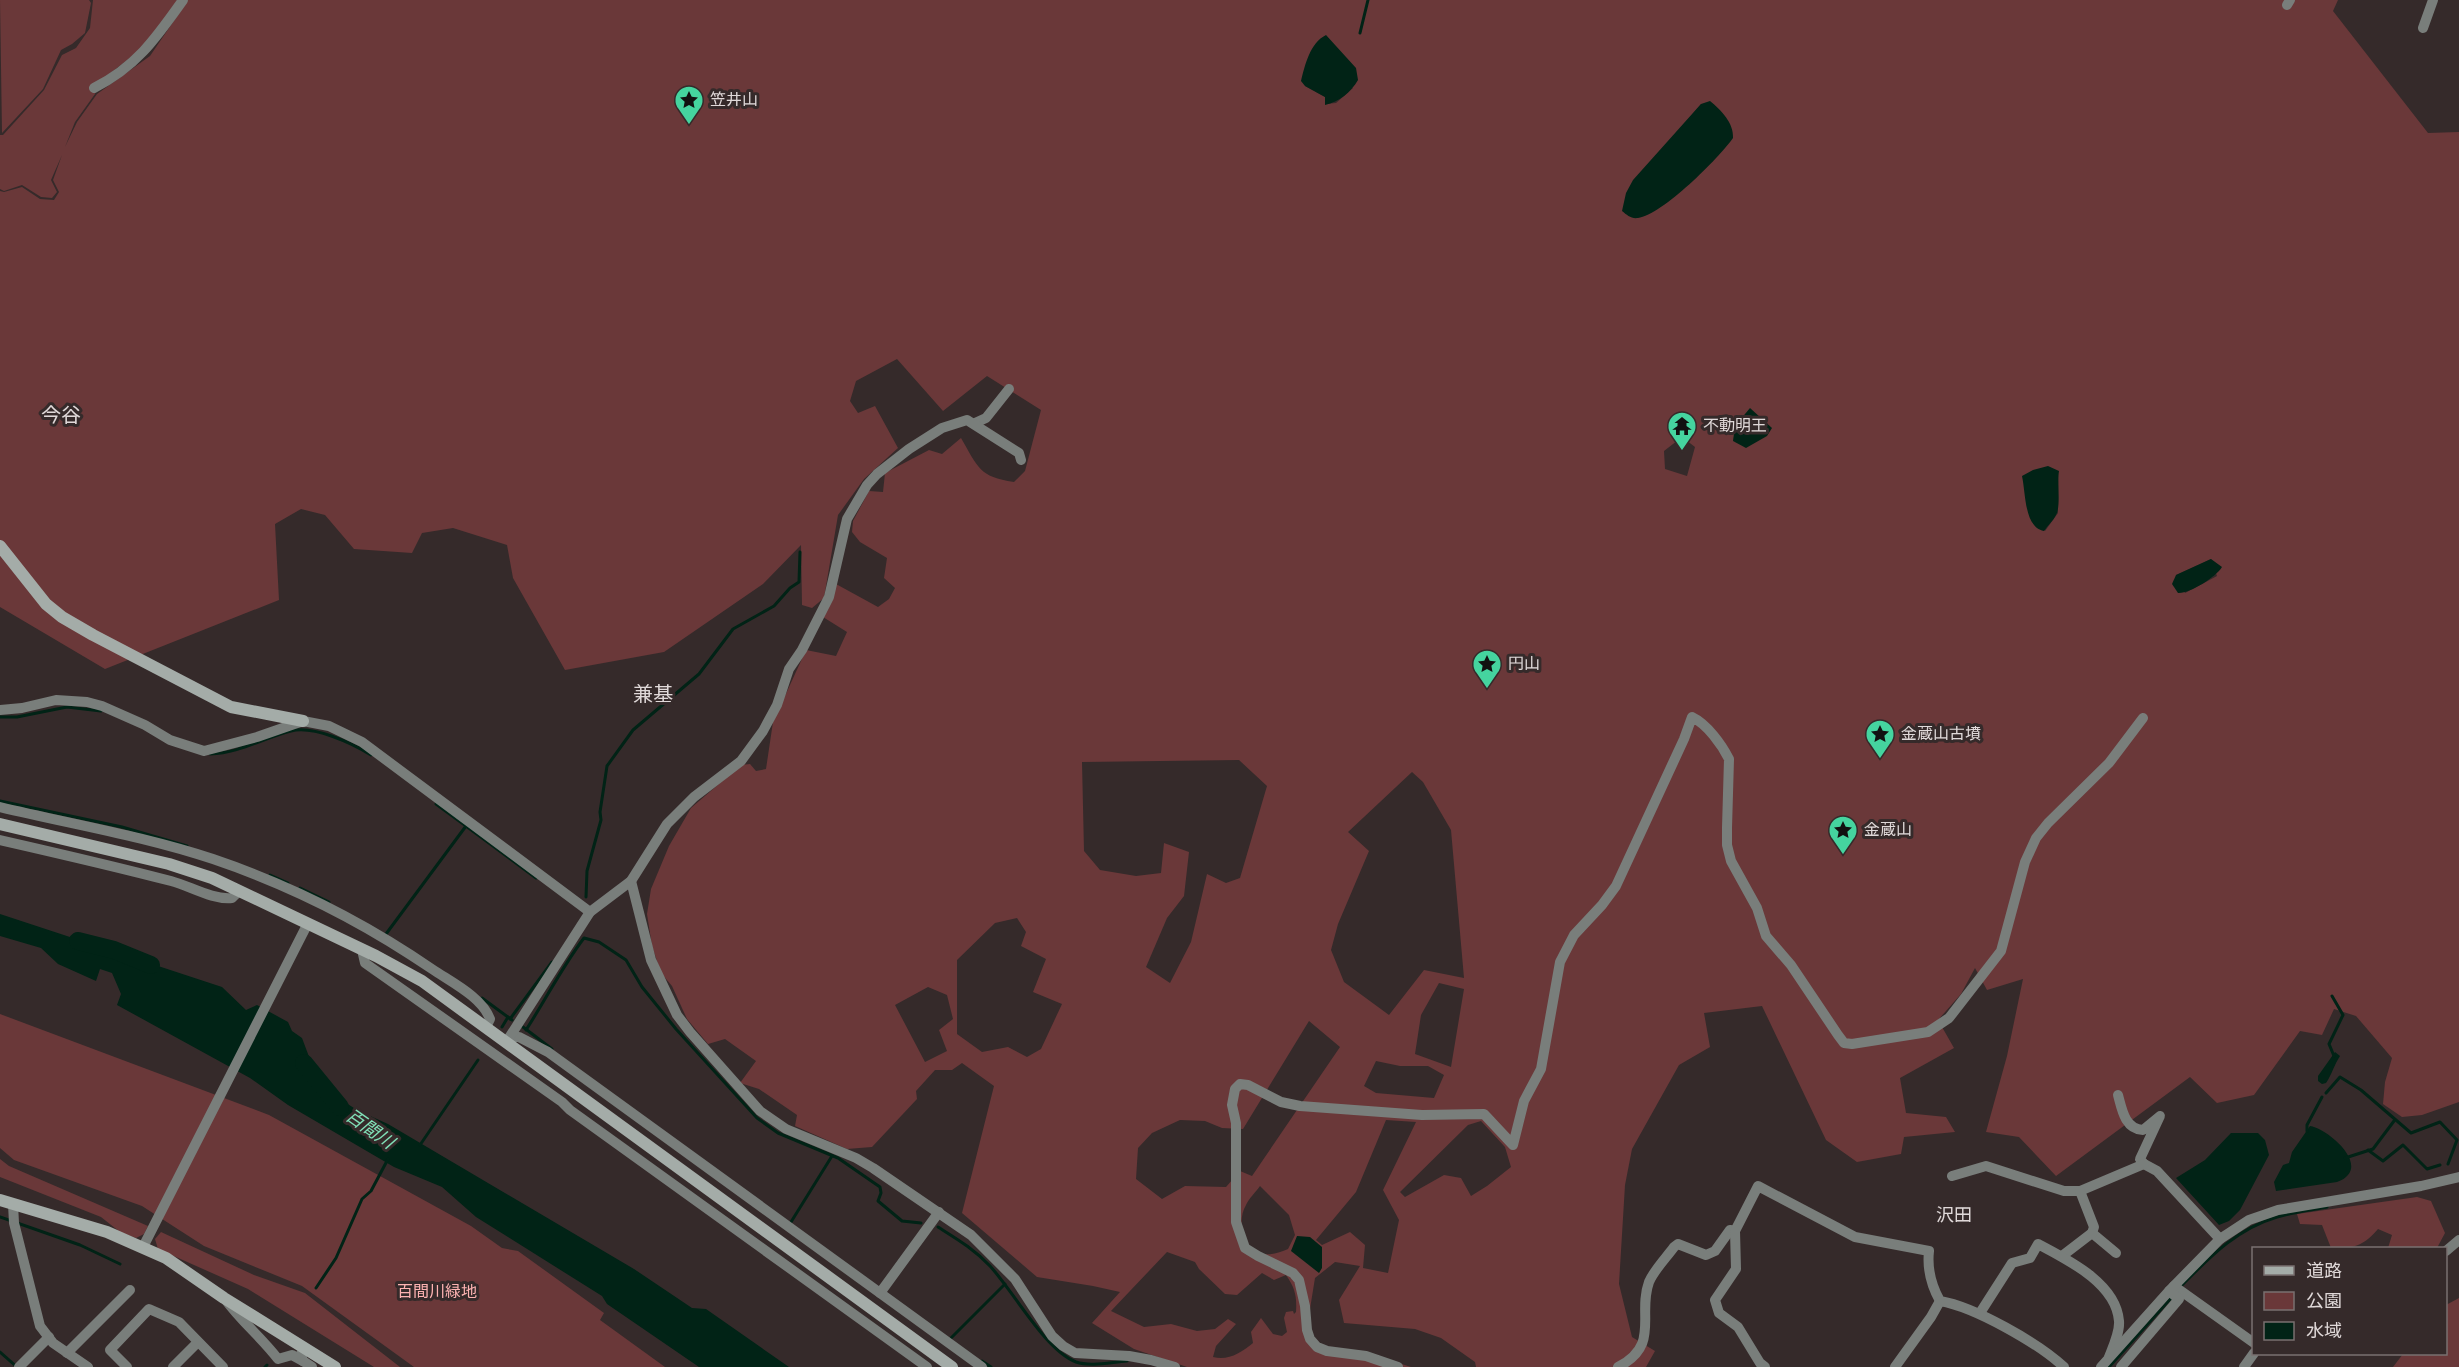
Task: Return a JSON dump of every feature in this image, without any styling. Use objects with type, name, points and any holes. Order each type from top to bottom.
[{"type":"street","points":[[94,88],[109,81],[141,55],[183,0]]},
{"type":"street","points":[[2423,27],[2433,0]]},
{"type":"street","points":[[975,423],[986,418],[1009,389]]},
{"type":"street","points":[[509,1039],[590,912],[631,881],[668,824],[694,797],[741,761],[769,722],[789,669],[802,650],[829,597],[847,519],[867,485],[877,474],[909,449],[942,429],[967,420],[1019,453],[1021,460]]},
{"type":"street","points":[[0,546],[46,604],[62,617],[231,707],[329,726],[362,742],[590,912]]},
{"type":"street","points":[[0,710],[22,708],[56,700],[87,702],[102,706],[145,725],[170,740],[204,751],[257,737],[303,721]]},
{"type":"street","points":[[1398,1367],[1366,1356],[1327,1351],[1317,1347],[1310,1340],[1307,1330],[1305,1306],[1299,1280],[1293,1273],[1258,1257],[1245,1248],[1236,1222],[1236,1123],[1233,1106],[1235,1089],[1240,1084],[1248,1085],[1281,1102],[1300,1107],[1422,1114],[1484,1114],[1513,1145],[1524,1101],[1541,1069],[1560,962],[1574,935],[1616,886],[1680,749],[1692,717],[1698,720],[1729,759],[1727,836],[1731,861],[1757,908],[1766,936],[1791,965],[1838,1035],[1844,1043],[1852,1044],[1928,1032],[1949,1018],[2001,951],[2025,862],[2036,838],[2048,823],[2109,763],[2143,718]]},
{"type":"street","points":[[0,807],[174,847],[289,889],[368,929],[475,999],[490,1019],[486,1027]]},
{"type":"street","points":[[0,824],[169,864],[212,878],[239,891],[304,930],[362,950],[422,981],[486,1027],[509,1039],[952,1367]]},
{"type":"street","points":[[0,840],[138,872],[185,885],[223,899],[232,898],[239,891]]},
{"type":"street","points":[[631,881],[651,960],[664,992],[684,1025],[760,1111],[786,1129],[856,1158],[971,1235],[1015,1279],[1052,1336],[1063,1346],[1075,1353],[1129,1356],[1174,1367]]},
{"type":"street","points":[[145,1243],[304,930]]},
{"type":"street","points":[[362,950],[365,963],[562,1102],[927,1367]]},
{"type":"street","points":[[509,1039],[519,1037],[548,1052],[882,1290],[982,1367]]},
{"type":"street","points":[[2118,1095],[2127,1121],[2136,1130],[2143,1130],[2160,1116],[2152,1135],[2143,1148],[2140,1159],[2157,1171],[2220,1239]]},
{"type":"street","points":[[1952,1176],[1986,1166],[2064,1191],[2080,1191],[2145,1164]]},
{"type":"street","points":[[2101,1367],[2175,1291],[2220,1239],[2250,1220],[2278,1210],[2421,1186],[2459,1177]]},
{"type":"street","points":[[1765,1367],[1760,1363],[1737,1327],[1719,1313],[1715,1300],[1736,1269],[1735,1231],[1758,1186],[1855,1237],[1929,1251],[1928,1265],[1931,1280],[1940,1301]]},
{"type":"street","points":[[2062,1256],[2092,1233],[2094,1227],[2080,1191]]},
{"type":"street","points":[[0,1200],[145,1243],[224,1298],[335,1367]]},
{"type":"street","points":[[13,1204],[14,1221],[40,1326],[67,1353],[88,1367]]},
{"type":"street","points":[[882,1290],[939,1212]]},
{"type":"street","points":[[1618,1367],[1638,1350],[1646,1335],[1649,1282],[1674,1247],[1678,1244],[1706,1255],[1714,1251],[1730,1230],[1735,1231]]},
{"type":"street","points":[[2092,1233],[2116,1253]]},
{"type":"street","points":[[2447,1249],[2459,1240]]},
{"type":"street","points":[[1980,1313],[2012,1263],[2030,1258],[2038,1244],[2062,1256],[2102,1286],[2117,1308],[2119,1324],[2109,1357]]},
{"type":"street","points":[[67,1353],[130,1290]]},
{"type":"street","points":[[2175,1291],[2252,1342]]},
{"type":"street","points":[[2121,1367],[2179,1299],[2175,1291]]},
{"type":"street","points":[[224,1298],[240,1320],[263,1340],[276,1363],[292,1355],[308,1364]]},
{"type":"street","points":[[1940,1301],[1980,1313],[2053,1357],[2064,1367]]},
{"type":"street","points":[[1895,1367],[1940,1301]]},
{"type":"street","points":[[127,1367],[110,1350],[149,1309],[179,1322],[223,1367]]},
{"type":"street","points":[[19,1367],[49,1337]]},
{"type":"street","points":[[173,1367],[198,1342]]},
{"type":"street","points":[[298,1345],[308,1364]]},
{"type":"green space","points":[[0,0],[89,0],[91,3],[85,33],[61,50],[43,89],[2,133]]},
{"type":"green space","points":[[93,0],[179,0],[143,48],[100,81],[95,94],[75,122],[65,147],[77,122],[97,94],[150,56],[188,0],[2338,0],[2333,11],[2428,133],[2459,132],[2459,1102],[2422,1115],[2402,1117],[2383,1104],[2385,1082],[2392,1058],[2356,1016],[2334,1009],[2322,1035],[2300,1031],[2254,1095],[2217,1103],[2190,1077],[2056,1176],[2019,1137],[1986,1132],[2007,1056],[2023,979],[1987,990],[1975,968],[1961,994],[1938,1020],[1954,1048],[1900,1078],[1906,1113],[1946,1117],[1955,1132],[1904,1137],[1901,1154],[1857,1162],[1826,1140],[1762,1006],[1704,1013],[1710,1047],[1679,1065],[1632,1149],[1625,1185],[1619,1284],[1632,1337],[1655,1351],[1646,1367],[1476,1367],[1475,1362],[1441,1338],[1415,1329],[1344,1323],[1339,1300],[1360,1266],[1335,1262],[1315,1278],[1309,1315],[1310,1332],[1321,1346],[1380,1357],[1411,1367],[1187,1367],[1134,1349],[1092,1323],[1120,1292],[1037,1277],[962,1213],[994,1086],[962,1063],[952,1070],[935,1070],[916,1091],[917,1099],[872,1147],[847,1149],[795,1126],[797,1115],[759,1089],[740,1083],[756,1061],[725,1039],[708,1044],[687,1019],[672,986],[661,973],[652,946],[647,914],[651,889],[669,846],[691,808],[741,765],[750,764],[756,771],[766,769],[773,722],[806,650],[836,656],[847,632],[823,617],[836,584],[878,607],[889,599],[895,588],[884,578],[887,558],[860,542],[852,532],[853,521],[869,491],[883,492],[885,473],[929,450],[942,454],[961,438],[976,463],[986,474],[1014,482],[1025,471],[1041,410],[987,376],[943,411],[897,359],[856,381],[850,401],[858,413],[875,406],[898,448],[864,479],[838,515],[824,598],[812,608],[802,605],[801,545],[763,584],[664,652],[565,670],[513,578],[507,545],[453,528],[422,533],[412,553],[354,549],[325,515],[301,509],[275,524],[279,600],[105,669],[0,607],[0,191],[4,192],[22,187],[40,199],[54,200],[59,192],[53,180],[62,155],[51,180],[57,192],[52,198],[41,197],[22,185],[4,191],[0,189],[0,135],[3,135],[44,90],[62,55],[76,48],[90,28]],"holes":[[[1305,86],[1353,88],[1336,103],[1326,104],[1325,97]],[[1701,104],[1717,155],[1695,177],[1664,148]],[[1682,437],[1695,447],[1687,476],[1665,469],[1664,451]],[[2057,486],[2058,513],[2045,531],[2028,512],[2028,504]],[[2211,559],[2217,576],[2185,593],[2176,575]],[[1239,760],[1267,786],[1240,878],[1226,883],[1207,874],[1191,942],[1170,983],[1146,967],[1167,918],[1184,896],[1189,852],[1164,843],[1161,873],[1136,876],[1100,870],[1084,851],[1082,762]],[[1412,772],[1423,782],[1451,830],[1464,978],[1424,970],[1389,1015],[1344,982],[1331,950],[1338,924],[1369,851],[1348,832]],[[1017,918],[1026,932],[1021,946],[1046,959],[1033,992],[1062,1004],[1041,1049],[1027,1057],[1008,1047],[982,1052],[957,1034],[957,960],[995,923]],[[1439,983],[1464,989],[1451,1067],[1415,1054],[1421,1015]],[[928,987],[947,995],[953,1019],[939,1030],[947,1051],[925,1062],[895,1005]],[[1309,1021],[1340,1047],[1252,1176],[1240,1171],[1226,1187],[1185,1186],[1162,1199],[1136,1179],[1138,1148],[1152,1133],[1180,1120],[1205,1121],[1222,1128],[1243,1129]],[[1376,1061],[1400,1066],[1428,1066],[1444,1075],[1434,1098],[1376,1093],[1364,1086]],[[1386,1120],[1416,1122],[1383,1190],[1399,1220],[1388,1273],[1363,1268],[1365,1245],[1350,1232],[1322,1245],[1316,1240],[1356,1192]],[[1481,1121],[1505,1147],[1511,1167],[1471,1196],[1461,1178],[1444,1175],[1405,1197],[1400,1192],[1468,1125]],[[1260,1186],[1289,1215],[1295,1235],[1288,1249],[1274,1254],[1265,1254],[1251,1248],[1242,1227],[1243,1212]],[[1167,1252],[1195,1262],[1199,1269],[1225,1294],[1237,1295],[1262,1273],[1274,1280],[1286,1275],[1295,1292],[1296,1312],[1294,1314],[1293,1311],[1286,1312],[1284,1318],[1287,1332],[1282,1336],[1273,1334],[1261,1318],[1251,1332],[1253,1343],[1229,1357],[1213,1357],[1216,1346],[1236,1324],[1228,1319],[1215,1329],[1197,1331],[1171,1324],[1144,1327],[1111,1311]]]},
{"type":"green space","name":"百間川緑地","points":[[0,1014],[269,1115],[471,1226],[502,1248],[518,1251],[604,1313],[600,1320],[665,1367],[414,1367],[302,1286],[204,1246],[142,1206],[14,1160],[0,1148]]},
{"type":"green space","points":[[0,1159],[9,1166],[148,1226],[144,1234],[136,1238],[120,1232],[101,1217],[0,1177]]},
{"type":"green space","points":[[2417,1197],[2431,1201],[2445,1233],[2438,1247],[2388,1247],[2392,1235],[2378,1229],[2358,1245],[2331,1247],[2322,1225],[2300,1224],[2297,1214]]},
{"type":"green space","points":[[161,1232],[254,1275],[305,1293],[400,1367],[374,1367],[248,1289],[158,1249],[155,1239]]},
{"type":"green space","points":[[2459,1298],[2459,1367],[2393,1367],[2402,1355],[2447,1355],[2447,1304]]},
{"type":"water","points":[[1326,35],[1356,68],[1358,80],[1344,96],[1325,105],[1325,97],[1305,86],[1301,81],[1312,49]]},
{"type":"water","points":[[1710,101],[1729,122],[1733,138],[1716,159],[1661,207],[1638,218],[1631,217],[1622,211],[1626,193],[1633,180],[1701,104]]},
{"type":"water","points":[[1750,408],[1772,428],[1767,436],[1746,448],[1733,441],[1735,426]]},
{"type":"water","points":[[2048,466],[2059,471],[2058,506],[2055,517],[2044,531],[2037,528],[2029,517],[2022,476]]},
{"type":"water","points":[[2211,559],[2222,567],[2219,571],[2195,588],[2178,593],[2172,584],[2176,575]]},
{"type":"water","points":[[0,914],[222,987],[246,1010],[257,1005],[288,1022],[292,1031],[302,1038],[320,1086],[357,1110],[388,1124],[634,1269],[692,1308],[706,1309],[789,1367],[699,1367],[607,1304],[602,1296],[476,1217],[442,1187],[394,1167],[288,1105],[250,1078],[117,1005],[121,994],[112,973],[100,969],[96,981],[58,964],[41,948],[0,936]]},
{"type":"water","points":[[2335,1052],[2340,1056],[2326,1083],[2322,1084],[2318,1081],[2318,1076]]},
{"type":"water","points":[[2310,1126],[2327,1134],[2344,1150],[2350,1159],[2351,1168],[2347,1176],[2337,1182],[2276,1191],[2274,1182],[2283,1165],[2289,1163],[2292,1152]]},
{"type":"water","points":[[2231,1133],[2258,1133],[2265,1140],[2269,1155],[2240,1210],[2229,1221],[2219,1225],[2176,1178],[2205,1160]]},
{"type":"water","points":[[1297,1236],[1310,1237],[1322,1247],[1322,1268],[1319,1273],[1291,1251]]},
{"type":"waterway","points":[[1360,33],[1368,0]]},
{"type":"waterway","points":[[586,897],[587,871],[601,820],[600,812],[607,766],[633,730],[699,674],[733,629],[774,606],[790,588],[799,582],[800,552]]},
{"type":"waterway","points":[[0,717],[17,717],[67,707],[101,711]]},
{"type":"waterway","points":[[210,754],[231,751],[300,730],[332,736],[371,755]]},
{"type":"waterway","points":[[0,801],[122,827],[187,846]]},
{"type":"waterway","points":[[436,804],[466,826]]},
{"type":"waterway","points":[[386,934],[466,826],[536,878]]},
{"type":"waterway","points":[[270,875],[288,883]]},
{"type":"waterway","points":[[300,888],[329,902]]},
{"type":"waterway","points":[[526,1030],[584,938],[599,942],[626,960],[642,987],[676,1029],[757,1118],[778,1133],[838,1158],[880,1187],[881,1193],[878,1201],[902,1221],[921,1223]]},
{"type":"waterway","name":"百間川","points":[[78,941],[114,950],[151,965]]},
{"type":"waterway","points":[[510,1019],[552,962]]},
{"type":"waterway","points":[[2332,996],[2343,1015],[2329,1044],[2334,1056]]},
{"type":"waterway","points":[[482,998],[512,1020]]},
{"type":"waterway","points":[[502,1027],[508,1017]]},
{"type":"waterway","points":[[523,1027],[552,1049]]},
{"type":"waterway","points":[[420,1145],[478,1060]]},
{"type":"waterway","name":"百間川","points":[[304,1063],[340,1107]]},
{"type":"waterway","points":[[2326,1093],[2340,1077],[2361,1090],[2411,1133],[2440,1122],[2457,1140],[2448,1164]]},
{"type":"waterway","points":[[2307,1131],[2307,1125],[2322,1097]]},
{"type":"waterway","points":[[2345,1158],[2373,1149],[2394,1121]]},
{"type":"waterway","points":[[2368,1150],[2383,1161],[2403,1145],[2427,1169],[2440,1165]]},
{"type":"waterway","points":[[791,1222],[832,1156]]},
{"type":"waterway","points":[[316,1288],[336,1258],[362,1199],[371,1191],[388,1159]]},
{"type":"waterway","points":[[2180,1287],[2224,1246],[2249,1229],[2283,1215],[2327,1207]]},
{"type":"waterway","points":[[0,1217],[80,1245],[120,1264]]},
{"type":"waterway","points":[[938,1227],[972,1249],[990,1266],[1041,1333],[1064,1355],[1076,1362],[1088,1364],[1127,1361]]},
{"type":"waterway","points":[[951,1338],[1005,1284]]},
{"type":"waterway","points":[[2109,1367],[2172,1297]]},
{"type":"waterway","points":[[0,1352],[17,1367]]},
{"type":"waterway","points":[[982,1361],[991,1367]]},
{"type":"place","name":"笠井山","points":[[689,126]]},
{"type":"place","name":"不動明王","points":[[1682,452]]},
{"type":"place","name":"円山","points":[[1487,690]]},
{"type":"place","name":"金蔵山古墳","points":[[1880,760]]},
{"type":"place","name":"金蔵山","points":[[1843,856]]},
{"type":"district","name":"今谷","points":[[61,415]]},
{"type":"district","name":"兼基","points":[[653,694]]},
{"type":"district","name":"沢田","points":[[1954,1215]]}]
